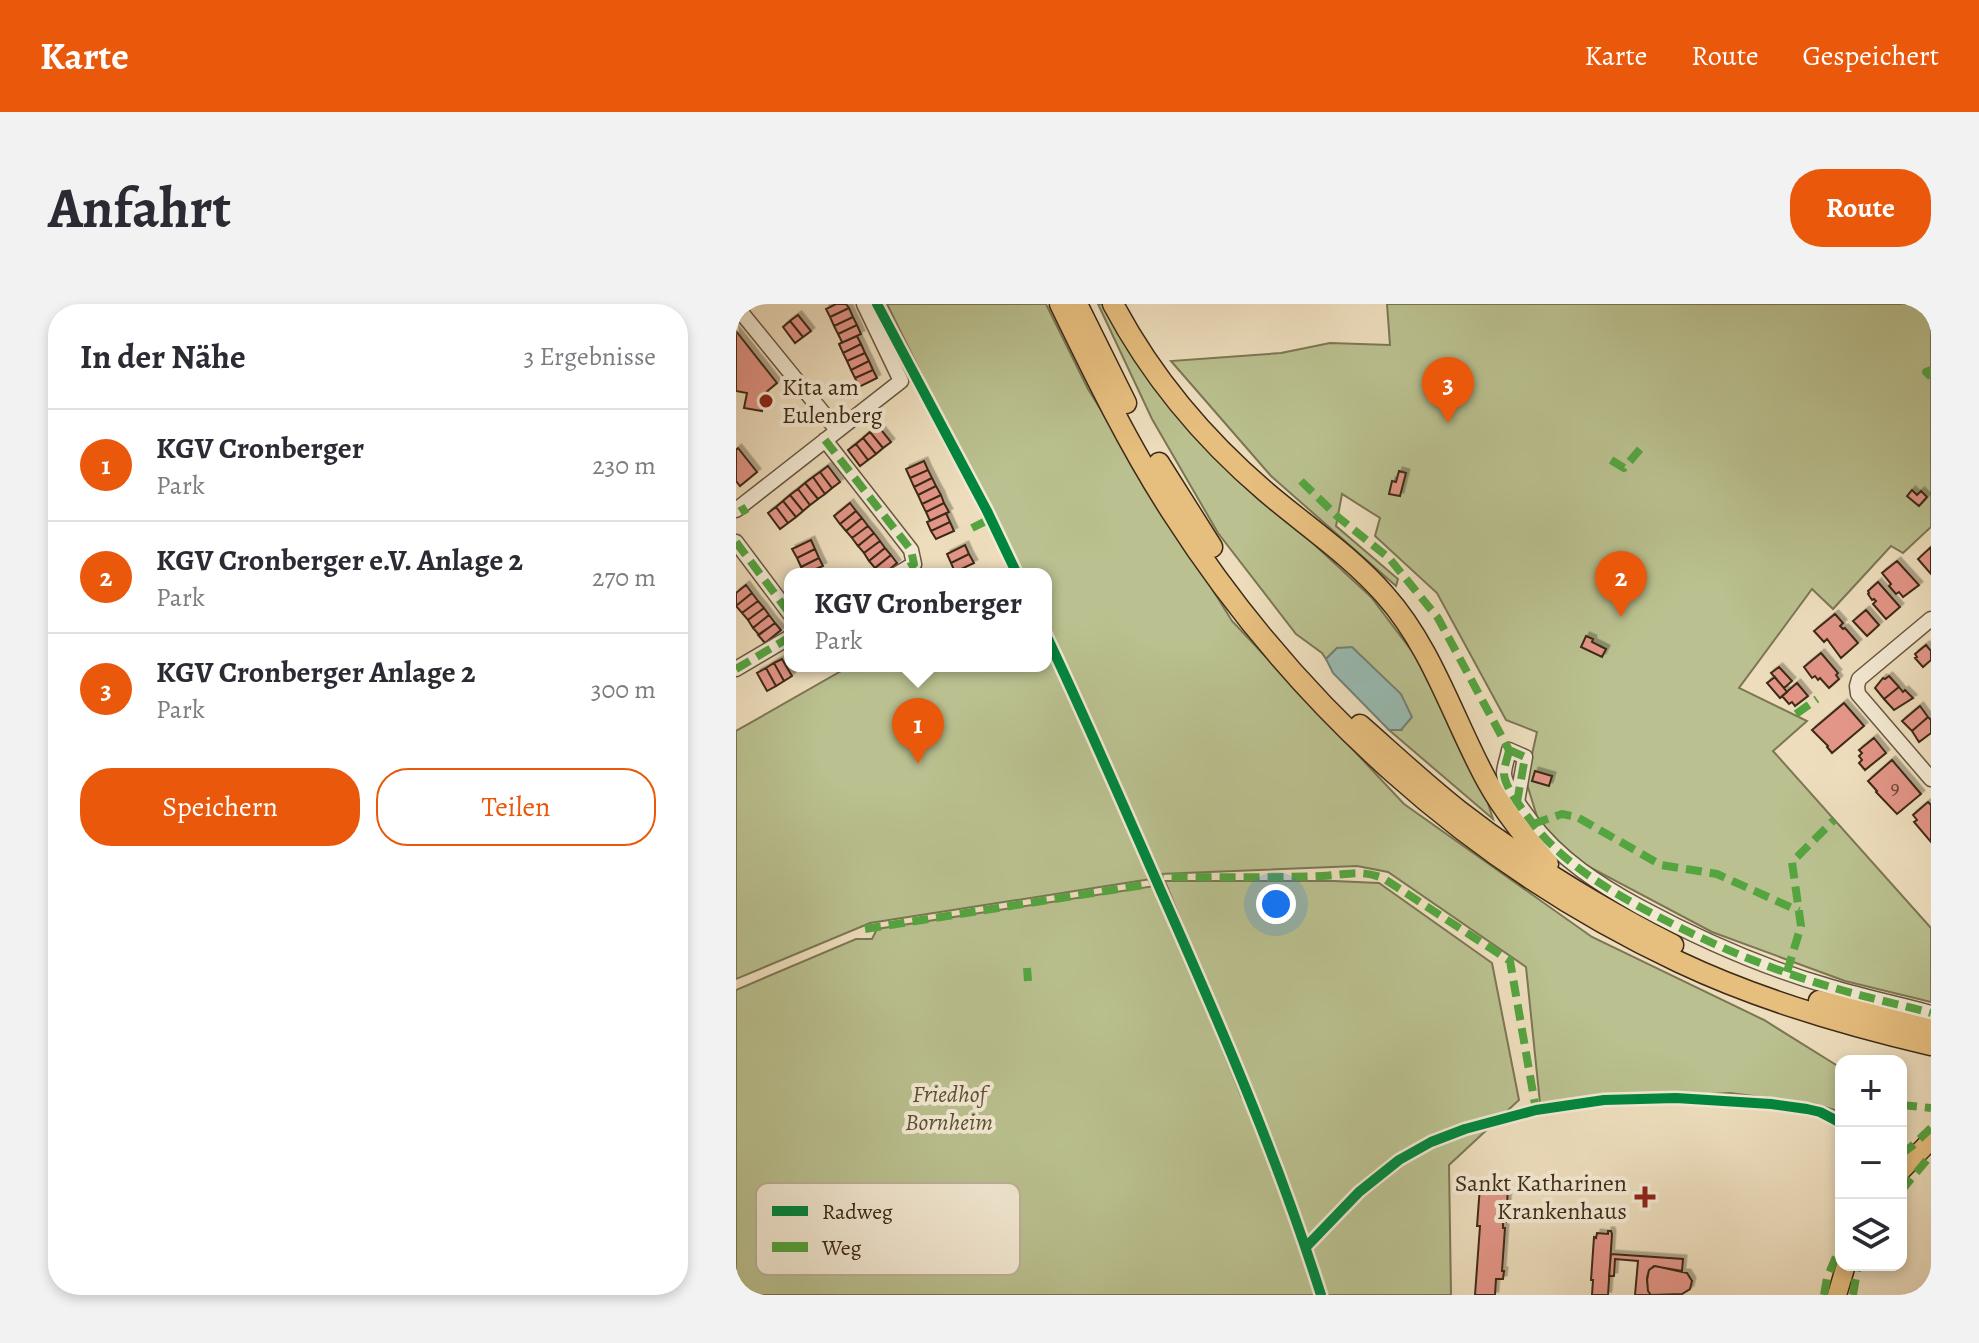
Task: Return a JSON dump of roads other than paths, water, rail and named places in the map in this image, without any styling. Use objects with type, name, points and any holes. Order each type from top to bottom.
[{"type":"highway","points":[[1060,304],[1144,464],[1202,557],[1288,668],[1391,772],[1452,823],[1503,860],[1639,943],[1778,1002],[1931,1045]]},
{"type":"highway","points":[[1077,304],[1137,424],[1182,501],[1239,585],[1320,685],[1424,782],[1484,830],[1564,882],[1687,952],[1821,1002],[1931,1030]]},
{"type":"highway","points":[[1113,304],[1162,381],[1211,440],[1241,471],[1385,594],[1424,650],[1502,807],[1564,882]]},
{"type":"main road","points":[[1907,1165],[1931,1140]]},
{"type":"main road","points":[[1837,1295],[1844,1271]]},
{"type":"street","points":[[736,510],[901,381],[864,304]]},
{"type":"street","points":[[736,306],[911,550],[914,564],[907,568]]},
{"type":"street","points":[[736,542],[784,606]]},
{"type":"street","points":[[1931,619],[1859,679],[1857,686],[1858,694],[1931,779]]},
{"type":"street","points":[[736,669],[784,641]]},
{"type":"street","points":[[1517,802],[1537,829],[1574,865],[1618,895],[1669,923],[1789,973],[1931,1013]]},
{"type":"water","points":[[1352,647],[1401,694],[1412,717],[1401,730],[1389,730],[1333,673],[1326,659],[1337,648]]},
{"type":"place","name":"Kita am Eulenberg","points":[[766,401]]},
{"type":"place","name":"KGV Cronberger Anlage 2","points":[[1448,423]]},
{"type":"place","name":"KGV Cronberger e.V. Anlage 2","points":[[1621,617]]},
{"type":"place","name":"KGV Cronberger","points":[[918,764]]},
{"type":"place","name":"Sankt Katharinen Krankenhaus","points":[[1645,1197]]},
{"type":"park label","name":"Friedhof Bornheim","points":[[949,1108]]}]
